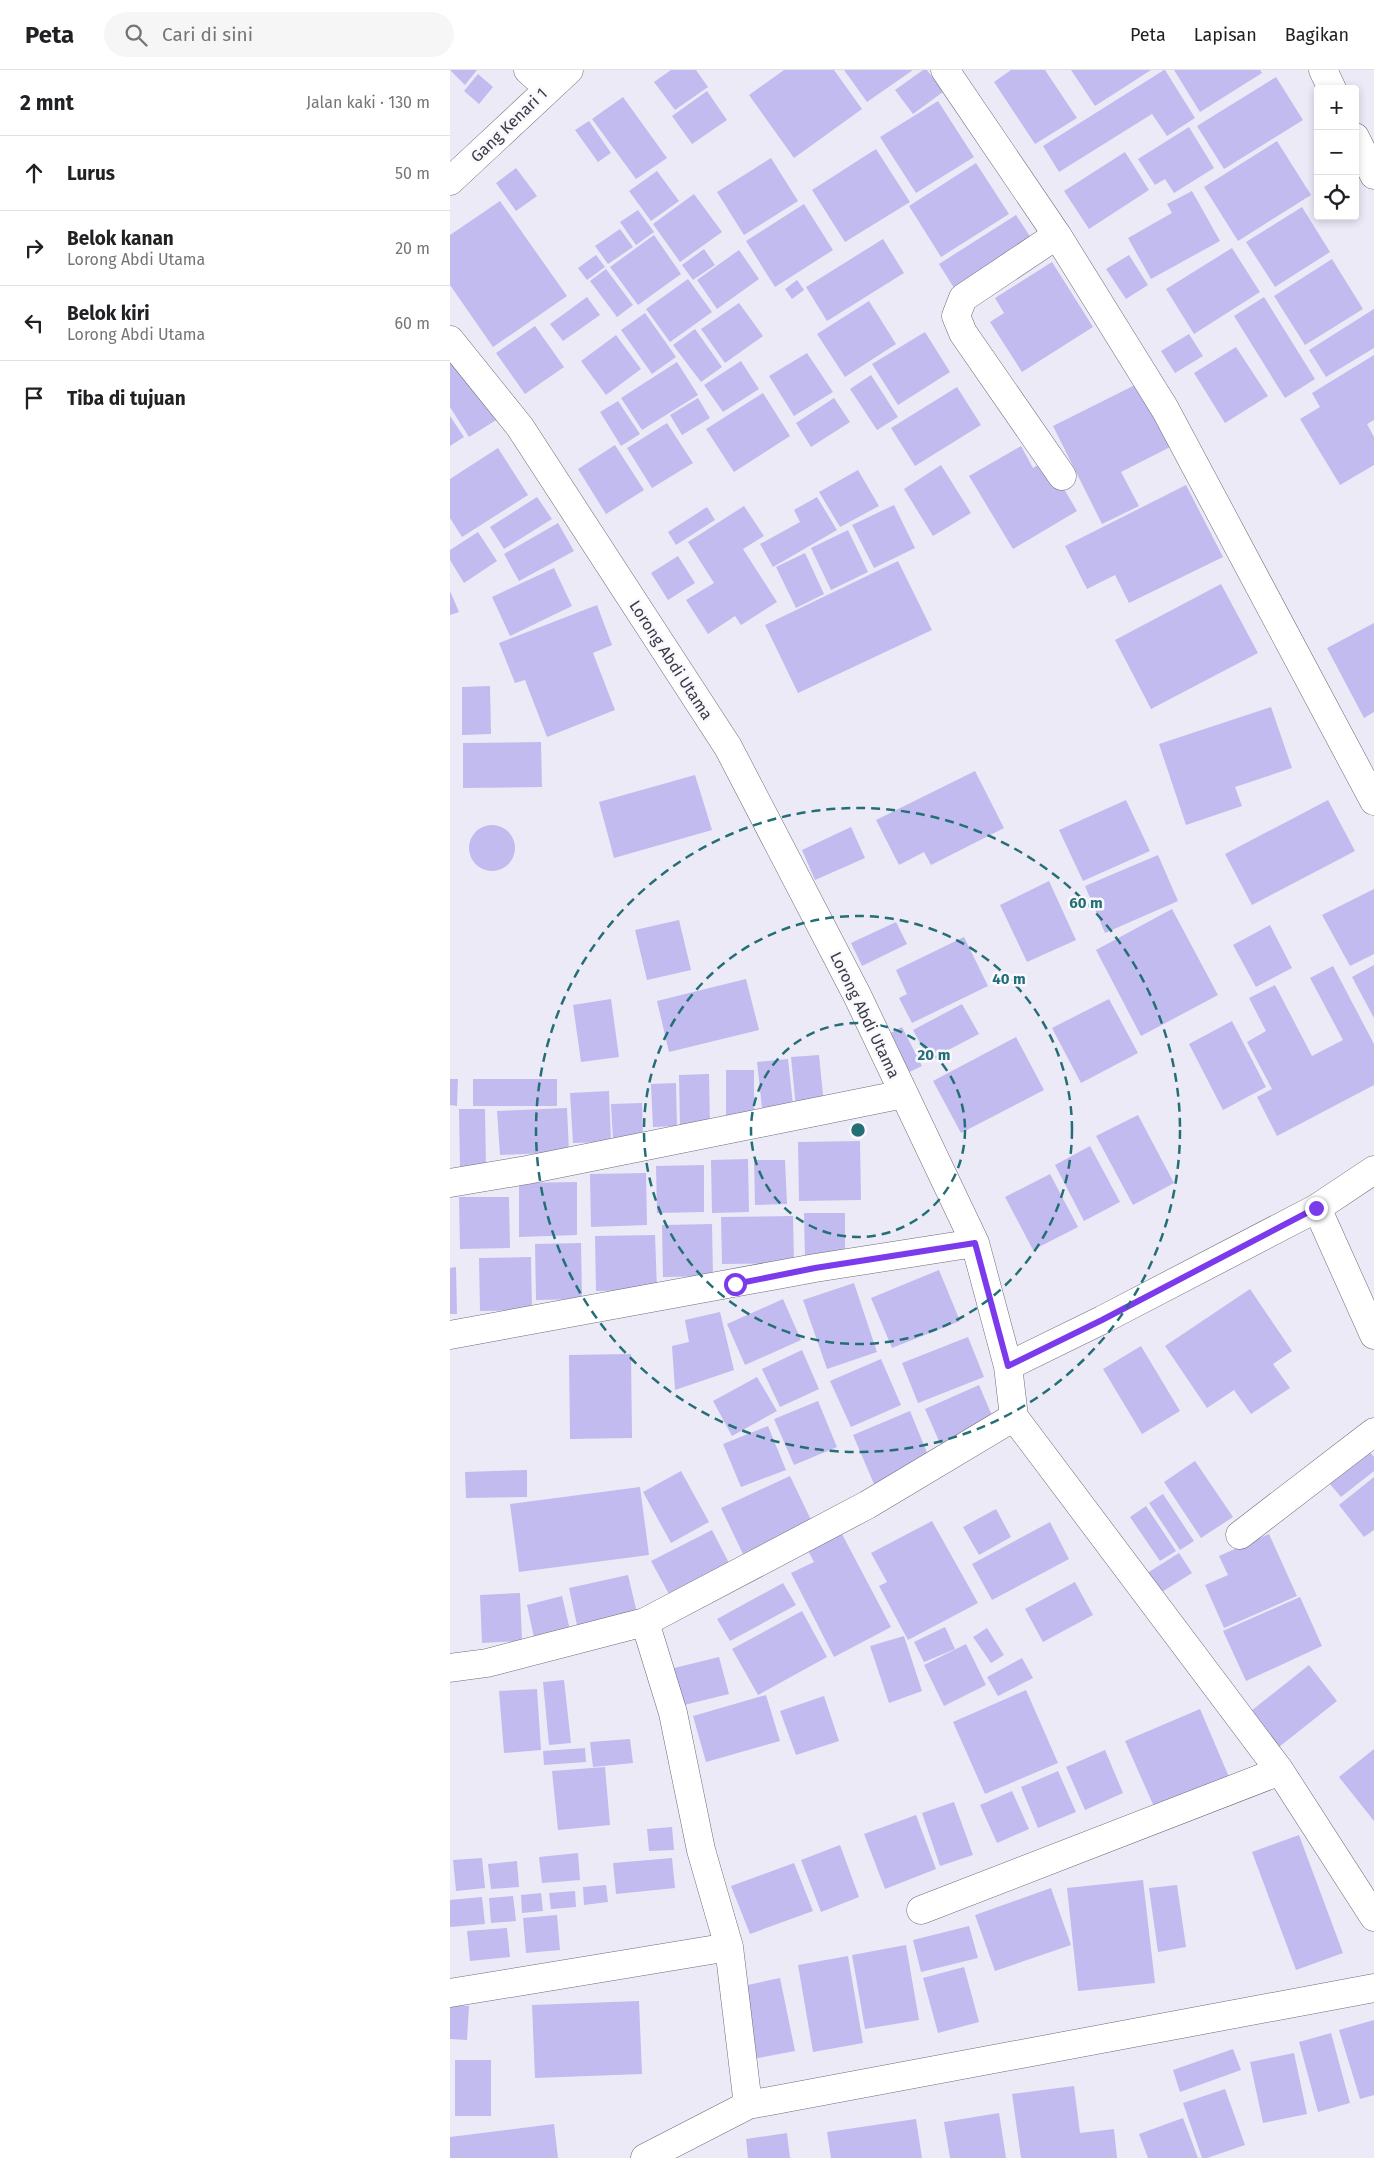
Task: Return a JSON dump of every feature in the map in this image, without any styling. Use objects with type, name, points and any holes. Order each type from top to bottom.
[{"type":"street","points":[[528,70],[548,88]]},
{"type":"street","name":"Gang Kenari 1","points":[[450,181],[568,70]]},
{"type":"street","points":[[945,70],[1057,235],[1186,446],[1374,801]]},
{"type":"street","points":[[1323,70],[1330,85]]},
{"type":"street","points":[[1359,133],[1374,124]]},
{"type":"street","points":[[1359,144],[1374,176]]},
{"type":"street","points":[[1057,235],[963,298],[956,316],[963,333],[1062,476]]},
{"type":"street","name":"Lorong Abdi Utama","points":[[450,340],[520,427],[728,747],[857,995],[975,1243],[1008,1366],[1014,1417]]},
{"type":"street","points":[[450,1183],[527,1170],[904,1094]]},
{"type":"street","points":[[1008,1366],[1102,1320],[1316,1208],[1374,1170]]},
{"type":"street","points":[[1316,1208],[1374,1334]]},
{"type":"street","points":[[450,1335],[815,1268],[975,1243]]},
{"type":"street","points":[[450,1668],[487,1663],[645,1622],[867,1505],[1014,1417],[1280,1771],[1374,1916]]},
{"type":"street","points":[[1240,1535],[1374,1432]]},
{"type":"street","points":[[645,1622],[673,1713],[701,1850],[729,1948],[748,2105]]},
{"type":"street","points":[[921,1910],[1280,1771]]},
{"type":"street","points":[[450,1993],[729,1948]]},
{"type":"street","points":[[645,2158],[748,2105],[1374,1988]]},
{"type":"building","points":[[450,70],[477,70],[465,85]]},
{"type":"building","points":[[671,70],[696,70],[708,87],[675,110],[654,82]]},
{"type":"building","points":[[784,70],[834,70],[862,109],[794,158],[749,95]]},
{"type":"building","points":[[844,70],[913,70],[867,102]]},
{"type":"building","points":[[923,70],[927,70],[943,92],[913,114],[895,90]]},
{"type":"building","points":[[1011,70],[1045,70],[1077,118],[1035,144],[994,82]]},
{"type":"building","points":[[1071,70],[1151,70],[1095,106]]},
{"type":"building","points":[[1164,70],[1195,118],[1167,136],[1152,114],[1059,172],[1043,146]]},
{"type":"building","points":[[1174,70],[1260,70],[1262,73],[1200,112]]},
{"type":"building","points":[[478,74],[493,87],[479,104],[464,91]]},
{"type":"building","points":[[1276,77],[1303,120],[1224,169],[1197,126]]},
{"type":"building","points":[[707,91],[727,120],[692,144],[672,116]]},
{"type":"building","points":[[623,97],[667,158],[636,179],[592,119]]},
{"type":"building","points":[[938,101],[974,157],[916,193],[880,137]]},
{"type":"building","points":[[589,121],[611,153],[598,162],[575,130]]},
{"type":"building","points":[[1189,127],[1214,168],[1174,193],[1165,179],[1155,185],[1138,159]]},
{"type":"building","points":[[1277,141],[1311,195],[1238,241],[1204,187]]},
{"type":"building","points":[[876,149],[910,202],[845,242],[812,190]]},
{"type":"building","points":[[1125,152],[1149,190],[1089,229],[1064,191]]},
{"type":"building","points":[[771,158],[798,201],[744,235],[717,192]]},
{"type":"building","points":[[976,163],[1009,214],[941,257],[909,206]]},
{"type":"building","points":[[516,168],[537,196],[516,211],[496,183]]},
{"type":"building","points":[[657,171],[679,201],[651,221],[629,191]]},
{"type":"building","points":[[1192,191],[1220,241],[1151,279],[1128,238],[1172,213],[1167,204]]},
{"type":"building","points":[[694,194],[722,232],[680,262],[653,224]]},
{"type":"building","points":[[500,201],[567,296],[493,347],[450,285],[450,235]]},
{"type":"building","points":[[804,204],[833,250],[775,287],[746,241]]},
{"type":"building","points":[[1302,207],[1330,252],[1275,287],[1246,242]]},
{"type":"building","points":[[638,210],[654,232],[636,245],[620,222]]},
{"type":"building","points":[[1016,215],[1037,247],[959,296],[939,264]]},
{"type":"building","points":[[620,229],[633,247],[608,264],[595,246]]},
{"type":"building","points":[[654,235],[681,274],[638,305],[610,267]]},
{"type":"building","points":[[883,239],[904,273],[827,321],[806,287]]},
{"type":"building","points":[[1232,248],[1260,292],[1194,334],[1166,289]]},
{"type":"building","points":[[704,249],[715,265],[693,280],[682,265]]},
{"type":"building","points":[[739,250],[759,279],[717,309],[697,280]]},
{"type":"building","points":[[596,255],[605,267],[587,280],[578,268]]},
{"type":"building","points":[[1129,255],[1148,285],[1126,299],[1106,269]]},
{"type":"building","points":[[1332,259],[1363,309],[1305,345],[1274,296]]},
{"type":"building","points":[[1052,262],[1093,327],[1022,372],[990,322],[1004,313],[995,298]]},
{"type":"building","points":[[606,269],[633,305],[617,317],[590,281]]},
{"type":"building","points":[[688,279],[712,312],[670,342],[646,309]]},
{"type":"building","points":[[797,280],[804,290],[792,299],[785,289]]},
{"type":"building","points":[[587,297],[600,315],[563,341],[550,324]]},
{"type":"building","points":[[1264,297],[1315,379],[1285,398],[1234,316]]},
{"type":"building","points":[[869,301],[896,344],[845,377],[817,334]]},
{"type":"building","points":[[739,303],[763,336],[725,363],[701,329]]},
{"type":"building","points":[[1374,309],[1374,348],[1326,377],[1309,350]]},
{"type":"building","points":[[645,313],[676,357],[652,374],[621,330]]},
{"type":"building","points":[[535,326],[564,367],[525,394],[496,353]]},
{"type":"building","points":[[695,329],[722,367],[701,382],[673,345]]},
{"type":"building","points":[[925,332],[950,372],[898,405],[872,364]]},
{"type":"building","points":[[1189,334],[1203,356],[1175,373],[1161,351]]},
{"type":"building","points":[[616,335],[641,369],[606,395],[581,361]]},
{"type":"building","points":[[1236,347],[1268,396],[1225,423],[1194,373]]},
{"type":"building","points":[[807,353],[833,392],[794,416],[769,376]]},
{"type":"building","points":[[1374,355],[1374,420],[1367,424],[1374,437],[1374,465],[1340,485],[1300,419],[1320,407],[1312,393]]},
{"type":"building","points":[[462,357],[501,417],[469,437],[450,407],[450,364]]},
{"type":"building","points":[[741,361],[759,389],[723,412],[704,385]]},
{"type":"building","points":[[677,362],[698,395],[642,430],[621,398]]},
{"type":"building","points":[[871,375],[898,417],[877,430],[850,389]]},
{"type":"building","points":[[1141,382],[1174,445],[1121,472],[1139,506],[1102,524],[1053,426]]},
{"type":"building","points":[[957,387],[981,425],[915,466],[891,428]]},
{"type":"building","points":[[763,393],[790,436],[734,472],[706,429]]},
{"type":"building","points":[[698,398],[710,418],[682,435],[670,415]]},
{"type":"building","points":[[834,398],[850,422],[811,447],[796,423]]},
{"type":"building","points":[[618,401],[640,434],[621,446],[600,412]]},
{"type":"building","points":[[450,416],[464,437],[450,446]]},
{"type":"building","points":[[667,423],[693,463],[652,488],[627,448]]},
{"type":"building","points":[[615,445],[644,490],[606,514],[578,469]]},
{"type":"building","points":[[1021,446],[1033,468],[1047,460],[1077,511],[1013,549],[969,476]]},
{"type":"building","points":[[498,448],[528,495],[462,537],[450,518],[450,479]]},
{"type":"building","points":[[941,465],[971,513],[933,536],[904,489]]},
{"type":"building","points":[[858,470],[879,506],[840,527],[819,492]]},
{"type":"building","points":[[1186,485],[1223,557],[1129,603],[1115,575],[1087,589],[1065,546]]},
{"type":"building","points":[[537,497],[552,519],[504,549],[490,527]]},
{"type":"building","points":[[817,497],[837,530],[773,567],[760,544],[800,522],[794,510]]},
{"type":"building","points":[[894,505],[915,548],[874,568],[852,525]]},
{"type":"building","points":[[744,506],[764,536],[743,549],[777,602],[741,625],[735,616],[708,634],[686,600],[714,583],[688,542]]},
{"type":"building","points":[[707,507],[715,520],[676,545],[668,532]]},
{"type":"building","points":[[558,523],[574,551],[519,581],[504,554]]},
{"type":"building","points":[[848,530],[868,572],[831,590],[811,548]]},
{"type":"building","points":[[478,532],[497,561],[464,583],[450,560],[450,550]]},
{"type":"building","points":[[805,553],[824,594],[796,608],[776,567]]},
{"type":"building","points":[[678,556],[695,583],[668,600],[651,573]]},
{"type":"building","points":[[898,561],[932,630],[798,693],[765,625]]},
{"type":"building","points":[[554,568],[572,606],[510,636],[492,597]]},
{"type":"building","points":[[1221,584],[1258,653],[1151,709],[1115,640]]},
{"type":"building","points":[[450,591],[459,612],[450,615]]},
{"type":"building","points":[[597,605],[612,645],[593,653],[615,710],[547,737],[525,680],[515,683],[499,643]]},
{"type":"building","points":[[1374,623],[1374,712],[1364,718],[1327,648]]},
{"type":"building","points":[[490,686],[491,734],[462,735],[462,687]]},
{"type":"building","points":[[1271,707],[1292,768],[1235,787],[1242,806],[1186,825],[1159,744]]},
{"type":"building","points":[[541,742],[542,787],[463,788],[463,743]]},
{"type":"building","points":[[975,771],[1004,828],[931,865],[924,852],[899,865],[876,820]]},
{"type":"building","points":[[695,775],[712,830],[614,858],[599,802]]},
{"type":"building","points":[[1126,800],[1150,851],[1083,881],[1059,830]]},
{"type":"building","points":[[1328,800],[1355,851],[1252,905],[1225,854]]},
{"type":"building","points":[[492,825],[505,829],[511,835],[515,848],[511,861],[505,867],[492,871],[479,867],[473,861],[469,848],[473,835],[479,829]]},
{"type":"building","points":[[851,827],[865,858],[815,880],[802,850]]},
{"type":"building","points":[[1158,855],[1178,901],[1105,933],[1085,886]]},
{"type":"building","points":[[1049,881],[1076,940],[1027,962],[1000,905]]},
{"type":"building","points":[[1374,889],[1374,954],[1350,966],[1322,915]]},
{"type":"building","points":[[1172,909],[1218,995],[1141,1036],[1096,950]]},
{"type":"building","points":[[679,920],[691,970],[647,980],[635,930]]},
{"type":"building","points":[[896,922],[907,944],[862,966],[851,943]]},
{"type":"building","points":[[1270,925],[1292,968],[1256,987],[1233,945]]},
{"type":"building","points":[[964,937],[988,986],[912,1023],[899,998],[907,994],[896,970]]},
{"type":"building","points":[[1374,965],[1374,1018],[1352,977]]},
{"type":"building","points":[[1333,966],[1374,1044],[1374,1085],[1277,1136],[1257,1097],[1272,1089],[1247,1042],[1266,1031],[1249,998],[1275,985],[1312,1056],[1343,1040],[1310,978]]},
{"type":"building","points":[[746,979],[759,1030],[669,1052],[657,1001]]},
{"type":"building","points":[[611,999],[619,1057],[581,1062],[573,1005]]},
{"type":"building","points":[[1109,999],[1138,1053],[1081,1083],[1052,1028]]},
{"type":"building","points":[[962,1004],[979,1034],[929,1060],[913,1030]]},
{"type":"building","points":[[1232,1021],[1266,1087],[1223,1110],[1189,1044]]},
{"type":"building","points":[[902,1027],[922,1066],[901,1076],[881,1038]]},
{"type":"building","points":[[1016,1037],[1044,1090],[961,1133],[933,1081]]},
{"type":"building","points":[[819,1055],[824,1105],[796,1108],[791,1057]]},
{"type":"building","points":[[788,1059],[794,1114],[763,1117],[757,1062]]},
{"type":"building","points":[[726,1070],[754,1070],[754,1122],[726,1122]]},
{"type":"building","points":[[709,1074],[710,1128],[680,1129],[679,1075]]},
{"type":"building","points":[[450,1079],[458,1079],[457,1106],[450,1105]]},
{"type":"building","points":[[473,1079],[557,1079],[557,1106],[473,1106]]},
{"type":"building","points":[[676,1083],[677,1126],[653,1127],[651,1084]]},
{"type":"building","points":[[609,1091],[611,1142],[573,1143],[570,1093]]},
{"type":"building","points":[[642,1103],[643,1138],[613,1139],[611,1104]]},
{"type":"building","points":[[567,1108],[569,1152],[500,1155],[497,1111]]},
{"type":"building","points":[[459,1109],[485,1109],[486,1167],[460,1167]]},
{"type":"building","points":[[1138,1115],[1174,1183],[1133,1205],[1096,1136]]},
{"type":"building","points":[[860,1141],[861,1200],[799,1201],[798,1142]]},
{"type":"building","points":[[1090,1146],[1120,1202],[1084,1221],[1055,1165]]},
{"type":"building","points":[[748,1159],[749,1212],[712,1213],[711,1160]]},
{"type":"building","points":[[754,1160],[785,1160],[787,1204],[755,1205]]},
{"type":"building","points":[[704,1165],[704,1212],[657,1213],[656,1166]]},
{"type":"building","points":[[646,1173],[647,1225],[591,1227],[590,1174]]},
{"type":"building","points":[[1050,1174],[1078,1227],[1033,1250],[1005,1197]]},
{"type":"building","points":[[577,1182],[577,1235],[519,1237],[519,1183]]},
{"type":"building","points":[[459,1197],[509,1197],[510,1248],[460,1249]]},
{"type":"building","points":[[804,1213],[845,1213],[845,1259],[805,1259]]},
{"type":"building","points":[[793,1216],[794,1263],[722,1264],[721,1217]]},
{"type":"building","points":[[712,1224],[713,1276],[663,1277],[662,1225]]},
{"type":"building","points":[[655,1235],[657,1290],[596,1291],[595,1236]]},
{"type":"building","points":[[581,1243],[582,1299],[536,1300],[535,1244]]},
{"type":"building","points":[[531,1257],[532,1310],[480,1311],[479,1258]]},
{"type":"building","points":[[456,1267],[457,1314],[450,1314],[450,1268]]},
{"type":"building","points":[[939,1270],[960,1321],[892,1348],[871,1298]]},
{"type":"building","points":[[854,1283],[877,1352],[827,1369],[803,1300]]},
{"type":"building","points":[[1250,1289],[1292,1351],[1273,1364],[1290,1388],[1251,1414],[1234,1390],[1207,1408],[1165,1346]]},
{"type":"building","points":[[783,1299],[801,1340],[745,1365],[727,1324]]},
{"type":"building","points":[[720,1312],[734,1370],[675,1390],[672,1346],[689,1342],[685,1320]]},
{"type":"building","points":[[968,1337],[984,1377],[918,1403],[902,1363]]},
{"type":"building","points":[[1141,1346],[1180,1411],[1142,1434],[1103,1369]]},
{"type":"building","points":[[802,1350],[819,1389],[780,1407],[762,1369]]},
{"type":"building","points":[[631,1354],[632,1438],[570,1439],[569,1355]]},
{"type":"building","points":[[881,1359],[901,1405],[851,1427],[830,1381]]},
{"type":"building","points":[[757,1377],[777,1411],[732,1436],[713,1401]]},
{"type":"building","points":[[979,1385],[996,1425],[942,1448],[925,1409]]},
{"type":"building","points":[[818,1401],[837,1447],[794,1465],[774,1419]]},
{"type":"building","points":[[910,1411],[930,1460],[874,1484],[853,1435]]},
{"type":"building","points":[[768,1426],[786,1470],[741,1487],[723,1444]]},
{"type":"building","points":[[1364,1445],[1374,1457],[1374,1471],[1341,1497],[1324,1477]]},
{"type":"building","points":[[1195,1461],[1233,1517],[1201,1538],[1164,1482]]},
{"type":"building","points":[[527,1470],[527,1497],[466,1498],[465,1472]]},
{"type":"building","points":[[681,1471],[709,1522],[671,1543],[643,1492]]},
{"type":"building","points":[[790,1476],[812,1522],[743,1554],[721,1508]]},
{"type":"building","points":[[1374,1477],[1374,1530],[1364,1537],[1339,1505]]},
{"type":"building","points":[[640,1487],[649,1555],[519,1572],[510,1504]]},
{"type":"building","points":[[1163,1494],[1194,1541],[1180,1550],[1149,1503]]},
{"type":"building","points":[[1146,1506],[1176,1551],[1160,1561],[1130,1517]]},
{"type":"building","points":[[996,1509],[1011,1537],[979,1555],[963,1527]]},
{"type":"building","points":[[932,1521],[978,1603],[908,1640],[879,1586],[887,1582],[871,1553]]},
{"type":"building","points":[[1050,1522],[1069,1559],[992,1600],[972,1564]]},
{"type":"building","points":[[712,1530],[729,1563],[669,1594],[651,1561]]},
{"type":"building","points":[[842,1534],[891,1627],[834,1657],[791,1573],[814,1562],[808,1551]]},
{"type":"building","points":[[1269,1534],[1297,1596],[1224,1628],[1205,1585],[1228,1575],[1219,1556]]},
{"type":"building","points":[[1179,1553],[1192,1573],[1157,1595],[1144,1575]]},
{"type":"building","points":[[628,1575],[638,1617],[578,1630],[569,1588]]},
{"type":"building","points":[[1075,1582],[1093,1615],[1043,1642],[1025,1609]]},
{"type":"building","points":[[783,1583],[796,1605],[730,1641],[717,1619]]},
{"type":"building","points":[[520,1593],[522,1641],[482,1643],[480,1595]]},
{"type":"building","points":[[562,1596],[570,1630],[534,1638],[527,1605]]},
{"type":"building","points":[[1300,1597],[1322,1646],[1246,1681],[1223,1631]]},
{"type":"building","points":[[802,1611],[827,1657],[758,1695],[732,1649]]},
{"type":"building","points":[[945,1627],[955,1649],[924,1662],[914,1642]]},
{"type":"building","points":[[987,1628],[1004,1655],[991,1663],[973,1637]]},
{"type":"building","points":[[904,1636],[922,1691],[889,1703],[870,1646]]},
{"type":"building","points":[[966,1644],[986,1685],[944,1706],[924,1665]]},
{"type":"building","points":[[719,1657],[729,1694],[676,1707],[666,1670]]},
{"type":"building","points":[[1022,1658],[1033,1678],[998,1696],[987,1677]]},
{"type":"building","points":[[1309,1665],[1337,1701],[1279,1747],[1251,1711]]},
{"type":"building","points":[[564,1680],[571,1743],[549,1745],[543,1682]]},
{"type":"building","points":[[537,1689],[541,1750],[504,1753],[499,1691]]},
{"type":"building","points":[[1026,1690],[1058,1763],[985,1794],[953,1722]]},
{"type":"building","points":[[766,1695],[780,1741],[706,1762],[693,1716]]},
{"type":"building","points":[[824,1696],[839,1741],[796,1755],[780,1711]]},
{"type":"building","points":[[1200,1709],[1229,1777],[1155,1809],[1125,1741]]},
{"type":"building","points":[[630,1739],[633,1763],[593,1767],[590,1742]]},
{"type":"building","points":[[585,1748],[586,1762],[544,1765],[543,1751]]},
{"type":"building","points":[[1374,1749],[1374,1821],[1339,1777]]},
{"type":"building","points":[[1105,1750],[1123,1793],[1085,1810],[1066,1767]]},
{"type":"building","points":[[605,1767],[610,1825],[558,1830],[552,1771]]},
{"type":"building","points":[[1058,1771],[1076,1812],[1038,1828],[1021,1787]]},
{"type":"building","points":[[1012,1791],[1029,1829],[997,1843],[980,1805]]},
{"type":"building","points":[[954,1802],[973,1855],[940,1866],[922,1813]]},
{"type":"building","points":[[916,1815],[936,1869],[885,1889],[864,1834]]},
{"type":"building","points":[[672,1827],[674,1850],[649,1851],[647,1829]]},
{"type":"building","points":[[1299,1835],[1343,1953],[1296,1970],[1252,1852]]},
{"type":"building","points":[[840,1845],[859,1897],[821,1912],[801,1860]]},
{"type":"building","points":[[578,1853],[580,1880],[542,1883],[539,1857]]},
{"type":"building","points":[[482,1858],[485,1888],[456,1891],[453,1860]]},
{"type":"building","points":[[672,1858],[675,1888],[616,1894],[613,1863]]},
{"type":"building","points":[[517,1861],[519,1887],[491,1889],[488,1864]]},
{"type":"building","points":[[794,1863],[813,1911],[750,1934],[731,1886]]},
{"type":"building","points":[[1143,1880],[1155,1983],[1078,1991],[1067,1888]]},
{"type":"building","points":[[606,1885],[608,1902],[584,1905],[583,1887]]},
{"type":"building","points":[[1177,1885],[1186,1947],[1158,1952],[1149,1888]]},
{"type":"building","points":[[1051,1888],[1071,1945],[995,1971],[975,1915]]},
{"type":"building","points":[[575,1891],[576,1907],[551,1909],[549,1893]]},
{"type":"building","points":[[541,1893],[543,1911],[522,1913],[521,1895]]},
{"type":"building","points":[[513,1896],[516,1921],[491,1923],[489,1898]]},
{"type":"building","points":[[482,1897],[485,1924],[450,1927],[450,1900]]},
{"type":"building","points":[[557,1915],[560,1950],[526,1953],[523,1918]]},
{"type":"building","points":[[969,1926],[978,1958],[921,1972],[913,1940]]},
{"type":"building","points":[[507,1928],[510,1957],[470,1961],[467,1931]]},
{"type":"building","points":[[906,1945],[919,2020],[865,2029],[852,1955]]},
{"type":"building","points":[[848,1956],[863,2043],[813,2052],[798,1965]]},
{"type":"building","points":[[964,1967],[979,2022],[938,2033],[923,1978]]},
{"type":"building","points":[[780,1978],[795,2051],[753,2059],[738,1987]]},
{"type":"building","points":[[639,2001],[642,2074],[535,2078],[532,2005]]},
{"type":"building","points":[[450,2005],[469,2006],[467,2040],[450,2039]]},
{"type":"building","points":[[1374,2020],[1374,2095],[1360,2099],[1339,2030]]},
{"type":"building","points":[[1331,2033],[1350,2103],[1318,2112],[1299,2042]]},
{"type":"building","points":[[1233,2049],[1241,2070],[1180,2092],[1173,2070]]},
{"type":"building","points":[[1294,2053],[1307,2114],[1263,2123],[1250,2062]]},
{"type":"building","points":[[455,2060],[491,2060],[491,2116],[455,2116]]},
{"type":"building","points":[[1074,2086],[1080,2133],[1114,2129],[1117,2158],[1021,2158],[1012,2094]]},
{"type":"building","points":[[1225,2089],[1245,2145],[1202,2158],[1183,2103]]},
{"type":"building","points":[[999,2113],[1006,2158],[950,2158],[944,2122]]},
{"type":"building","points":[[1183,2118],[1198,2158],[1148,2158],[1139,2134]]},
{"type":"building","points":[[916,2119],[922,2158],[831,2158],[827,2132]]},
{"type":"building","points":[[554,2124],[558,2158],[450,2158],[450,2137]]},
{"type":"building","points":[[787,2133],[790,2158],[748,2158],[746,2139]]},
{"type":"route","points":[[735,1284],[815,1268],[975,1243],[1008,1366],[1102,1320],[1316,1208]]}]
